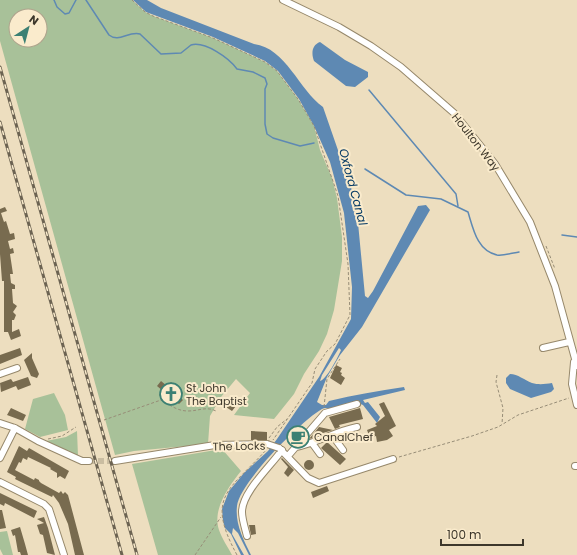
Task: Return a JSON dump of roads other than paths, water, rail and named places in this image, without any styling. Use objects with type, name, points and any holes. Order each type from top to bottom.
[{"type":"street","name":"Houlton Way","points":[[283,0],[371,46],[401,67],[454,113],[495,164],[530,222],[555,286],[576,364],[572,384],[577,405]]},
{"type":"street","points":[[543,348],[569,342]]},
{"type":"street","points":[[0,374],[17,368]]},
{"type":"street","points":[[288,456],[325,413],[357,404]]},
{"type":"street","points":[[0,423],[15,428],[82,461],[89,461]]},
{"type":"street","points":[[296,447],[312,443],[346,429],[357,427]]},
{"type":"street","points":[[0,458],[15,428]]},
{"type":"street","points":[[332,435],[343,450]]},
{"type":"street","points":[[312,443],[320,454]]},
{"type":"street","name":"The Locks","points":[[115,461],[215,445],[266,444],[281,449],[308,478],[319,483],[393,459]]},
{"type":"street","points":[[247,536],[242,513],[242,504],[281,449]]},
{"type":"street","points":[[0,482],[44,504],[49,509],[64,555]]},
{"type":"water","points":[[133,0],[147,0],[161,8],[265,47],[284,61],[314,100],[323,107],[356,202],[365,296],[368,298],[373,291],[418,206],[426,205],[430,210],[362,327],[340,355],[327,377],[317,402],[322,405],[326,405],[329,401],[357,395],[404,387],[405,390],[363,400],[365,403],[368,402],[380,417],[377,423],[363,405],[358,403],[334,409],[322,409],[287,438],[273,453],[248,483],[240,496],[237,506],[238,525],[251,555],[249,555],[238,533],[233,528],[232,534],[244,555],[241,555],[231,534],[225,528],[222,509],[229,491],[244,473],[268,451],[277,439],[319,377],[351,319],[352,287],[344,213],[330,162],[314,126],[299,99],[278,71],[265,61],[213,37],[146,12]],"holes":[[[339,348],[341,350],[329,372],[320,381],[322,375]]]},
{"type":"water","points":[[320,42],[345,60],[368,72],[368,77],[355,87],[346,86],[314,61],[313,50],[315,45]]},
{"type":"water","points":[[510,374],[516,375],[535,384],[552,383],[554,389],[551,392],[531,398],[510,389],[506,383],[506,378]]},
{"type":"waterway","points":[[54,0],[57,7],[65,14],[69,13],[76,0]]},
{"type":"waterway","points":[[86,0],[109,35],[113,37],[116,38],[132,34],[140,34],[161,54],[181,53],[191,45],[197,44],[216,51],[237,69],[253,72],[265,78],[267,84],[265,89],[265,124],[267,134],[273,138],[300,146],[314,143]]},
{"type":"waterway","points":[[369,90],[456,194],[458,206]]},
{"type":"waterway","points":[[365,169],[406,195],[441,199],[468,212],[474,232],[480,244],[490,253],[505,255],[519,252]]},
{"type":"waterway","points":[[562,235],[577,237]]},
{"type":"tunnel","points":[[89,461],[115,461]]},
{"type":"railway","points":[[0,67],[137,555]]},
{"type":"railway","points":[[0,122],[122,555]]},
{"type":"place","name":"St John The Baptist","points":[[171,394]]},
{"type":"place","name":"CanalChef","points":[[298,437]]},
{"type":"water label","name":"Oxford Canal","points":[[353,187]]}]
